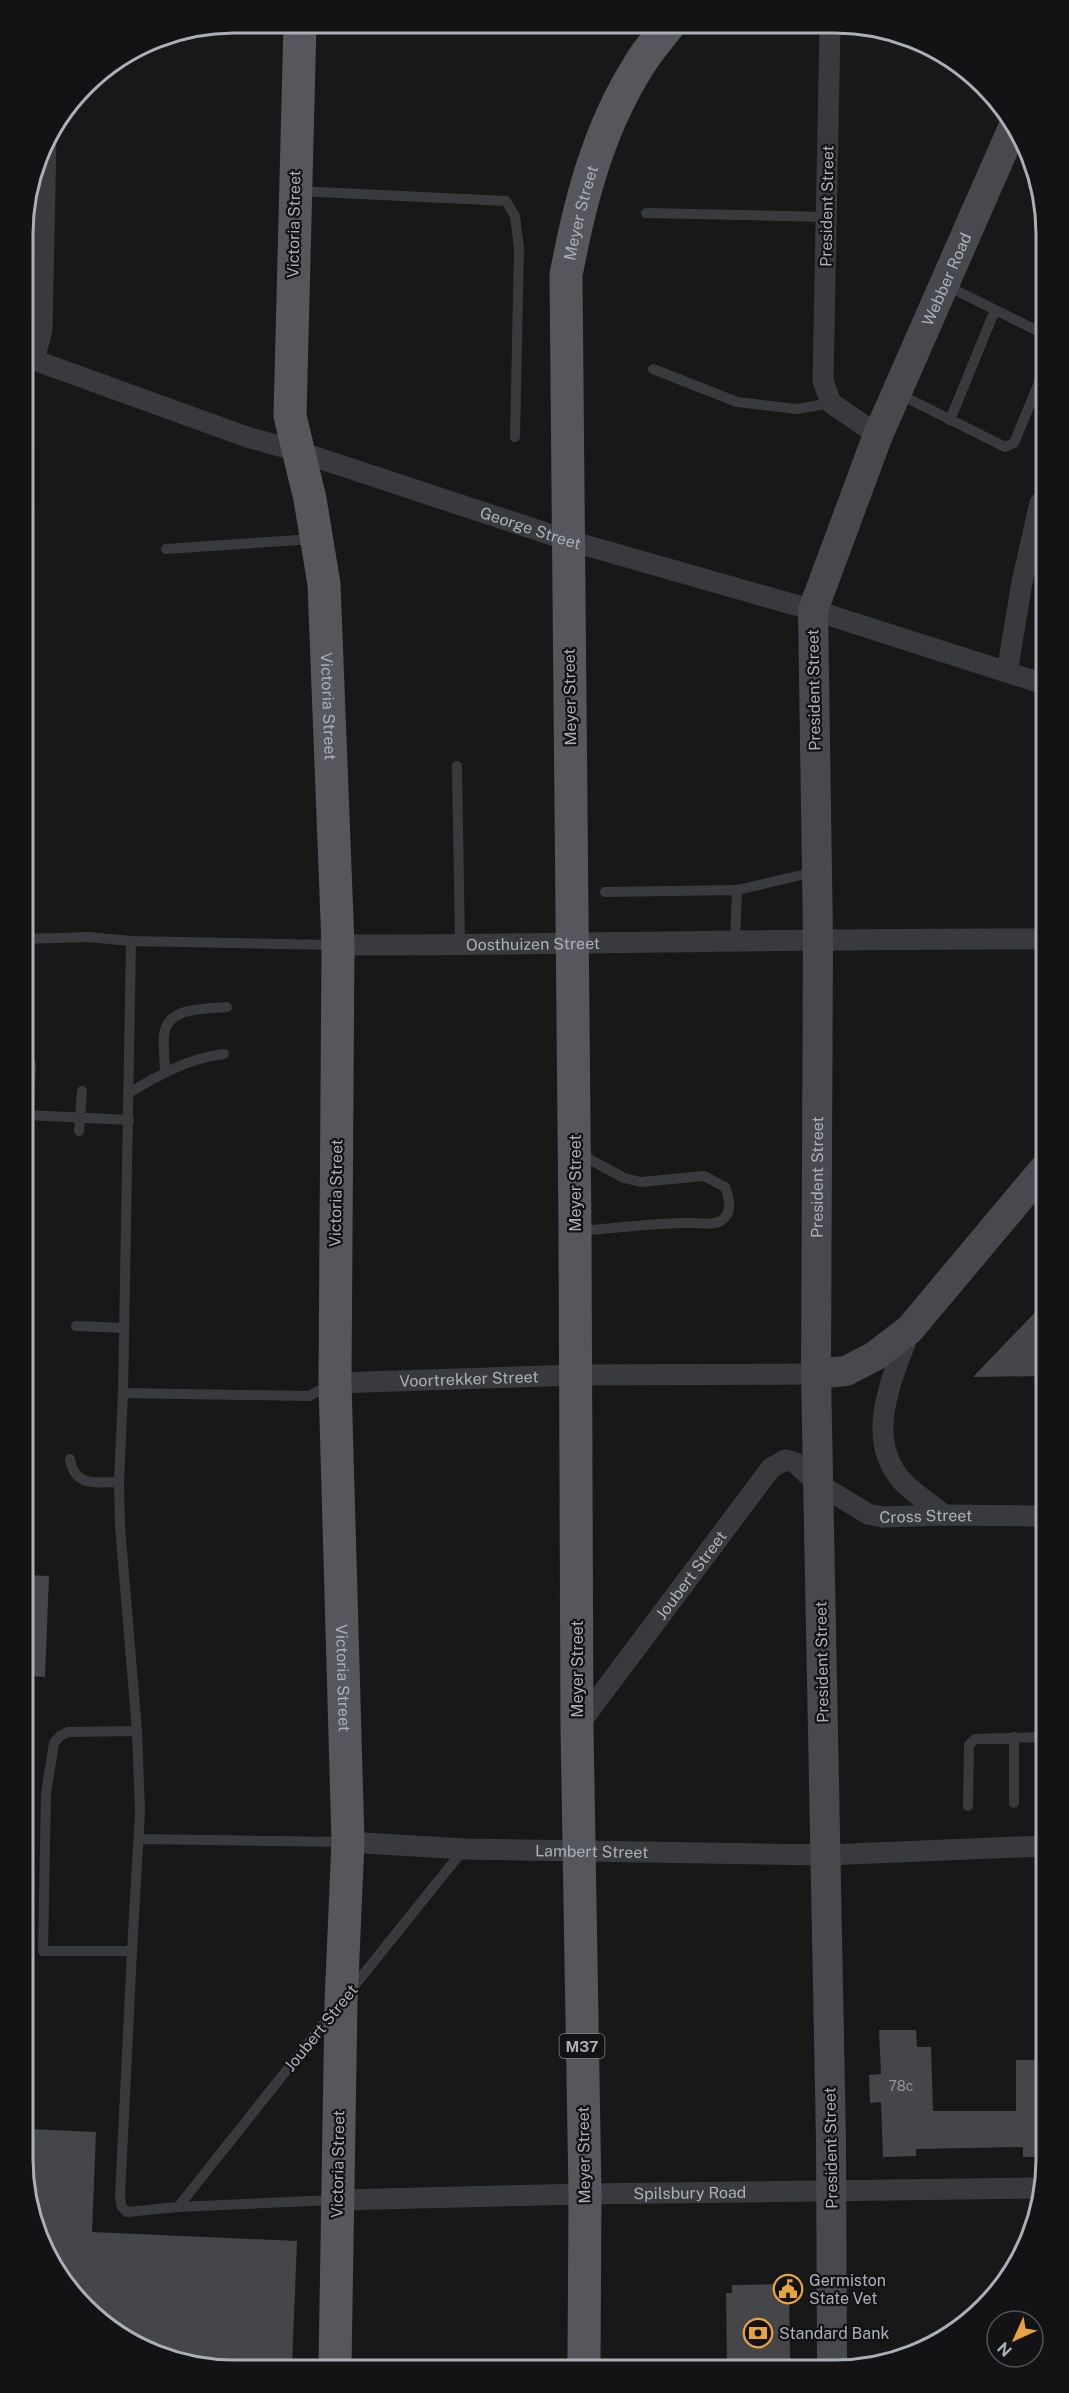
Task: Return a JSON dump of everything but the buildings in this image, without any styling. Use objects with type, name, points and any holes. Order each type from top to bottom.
[{"type":"main road","name":"Victoria Street","points":[[300,33],[290,416],[310,499],[324,584],[339,945],[334,1383],[348,1842],[341,2002],[334,2360]]},
{"type":"main road","name":"Meyer Street","points":[[585,2360],[585,2194],[577,1727],[575,1151],[566,276],[574,228],[585,184],[600,141],[639,64],[663,33]]},
{"type":"street","name":"President Street","points":[[830,33],[823,381],[831,403]]},
{"type":"street","name":"Webber Road","points":[[878,435],[1010,135]]},
{"type":"street","points":[[33,349],[42,330],[45,165]]},
{"type":"street","name":"George Street","points":[[33,359],[247,437],[297,451],[567,540],[813,610],[1036,681]]},
{"type":"street","points":[[831,403],[878,435]]},
{"type":"street","name":"President Street","points":[[832,2360],[826,1855],[816,1374],[818,938],[813,610],[878,435]]},
{"type":"street","points":[[1008,672],[1022,582],[1036,521]]},
{"type":"street","name":"Oosthuizen Street","points":[[339,945],[573,945],[818,938],[1036,939]]},
{"type":"street","points":[[816,1374],[846,1371],[875,1356],[910,1329],[1036,1178]]},
{"type":"street","points":[[910,1329],[886,1397],[882,1427],[888,1457],[903,1482],[944,1515]]},
{"type":"street","name":"Voortrekker Street","points":[[334,1383],[576,1375],[816,1374]]},
{"type":"street","name":"Joubert Street","points":[[577,1727],[771,1468],[785,1460],[794,1462],[818,1484]]},
{"type":"street","name":"Cross Street","points":[[818,1484],[868,1515],[882,1517],[1036,1516]]},
{"type":"street","name":"Lambert Street","points":[[348,1842],[464,1849],[826,1855],[1036,1846]]},
{"type":"street","name":"Spilsbury Road","points":[[338,2200],[1034,2188]]},
{"type":"lane","points":[[295,191],[506,201],[515,216],[519,248],[515,437]]},
{"type":"lane","points":[[646,213],[826,217]]},
{"type":"lane","points":[[944,285],[1036,330]]},
{"type":"lane","points":[[950,420],[995,310]]},
{"type":"lane","points":[[653,369],[737,402],[797,409],[831,403]]},
{"type":"lane","points":[[897,393],[1005,447],[1010,447],[1014,443],[1036,390]]},
{"type":"lane","points":[[166,549],[316,539]]},
{"type":"lane","points":[[457,766],[460,945]]},
{"type":"lane","points":[[605,892],[737,890],[816,872]]},
{"type":"lane","points":[[735,940],[737,890]]},
{"type":"lane","name":"Oosthuizen Street","points":[[33,939],[88,937],[131,941],[339,945]]},
{"type":"lane","points":[[131,941],[123,1393],[119,1482],[120,1526],[134,1679],[140,1811],[120,2197],[122,2207],[127,2212],[178,2207],[338,2200]]},
{"type":"lane","points":[[165,1073],[164,1036],[170,1019],[184,1012],[227,1007]]},
{"type":"lane","points":[[129,1094],[165,1073],[205,1056],[224,1054]]},
{"type":"lane","points":[[79,1131],[82,1091]]},
{"type":"lane","points":[[33,1115],[129,1120]]},
{"type":"lane","points":[[575,1151],[624,1178],[641,1182],[704,1176],[725,1186],[729,1197],[729,1212],[723,1220],[715,1223],[674,1223],[575,1232]]},
{"type":"lane","points":[[76,1326],[124,1328]]},
{"type":"lane","name":"Voortrekker Street","points":[[123,1393],[309,1396],[334,1383]]},
{"type":"lane","points":[[70,1459],[72,1470],[78,1478],[89,1482],[119,1482]]},
{"type":"lane","points":[[132,1951],[42,1951],[46,1793],[54,1743],[68,1732],[137,1731]]},
{"type":"lane","points":[[1014,1737],[1014,1803]]},
{"type":"lane","points":[[968,1806],[969,1745],[971,1741],[1036,1737]]},
{"type":"lane","name":"Lambert Street","points":[[139,1839],[348,1842]]},
{"type":"lane","name":"Joubert Street","points":[[178,2207],[464,1849]]},
{"type":"shaded area","points":[[43,171],[41,325],[33,322],[33,220]]},
{"type":"place","name":"Germiston State Vet","points":[[788,2289]]},
{"type":"place","name":"Standard Bank","points":[[758,2333]]}]
